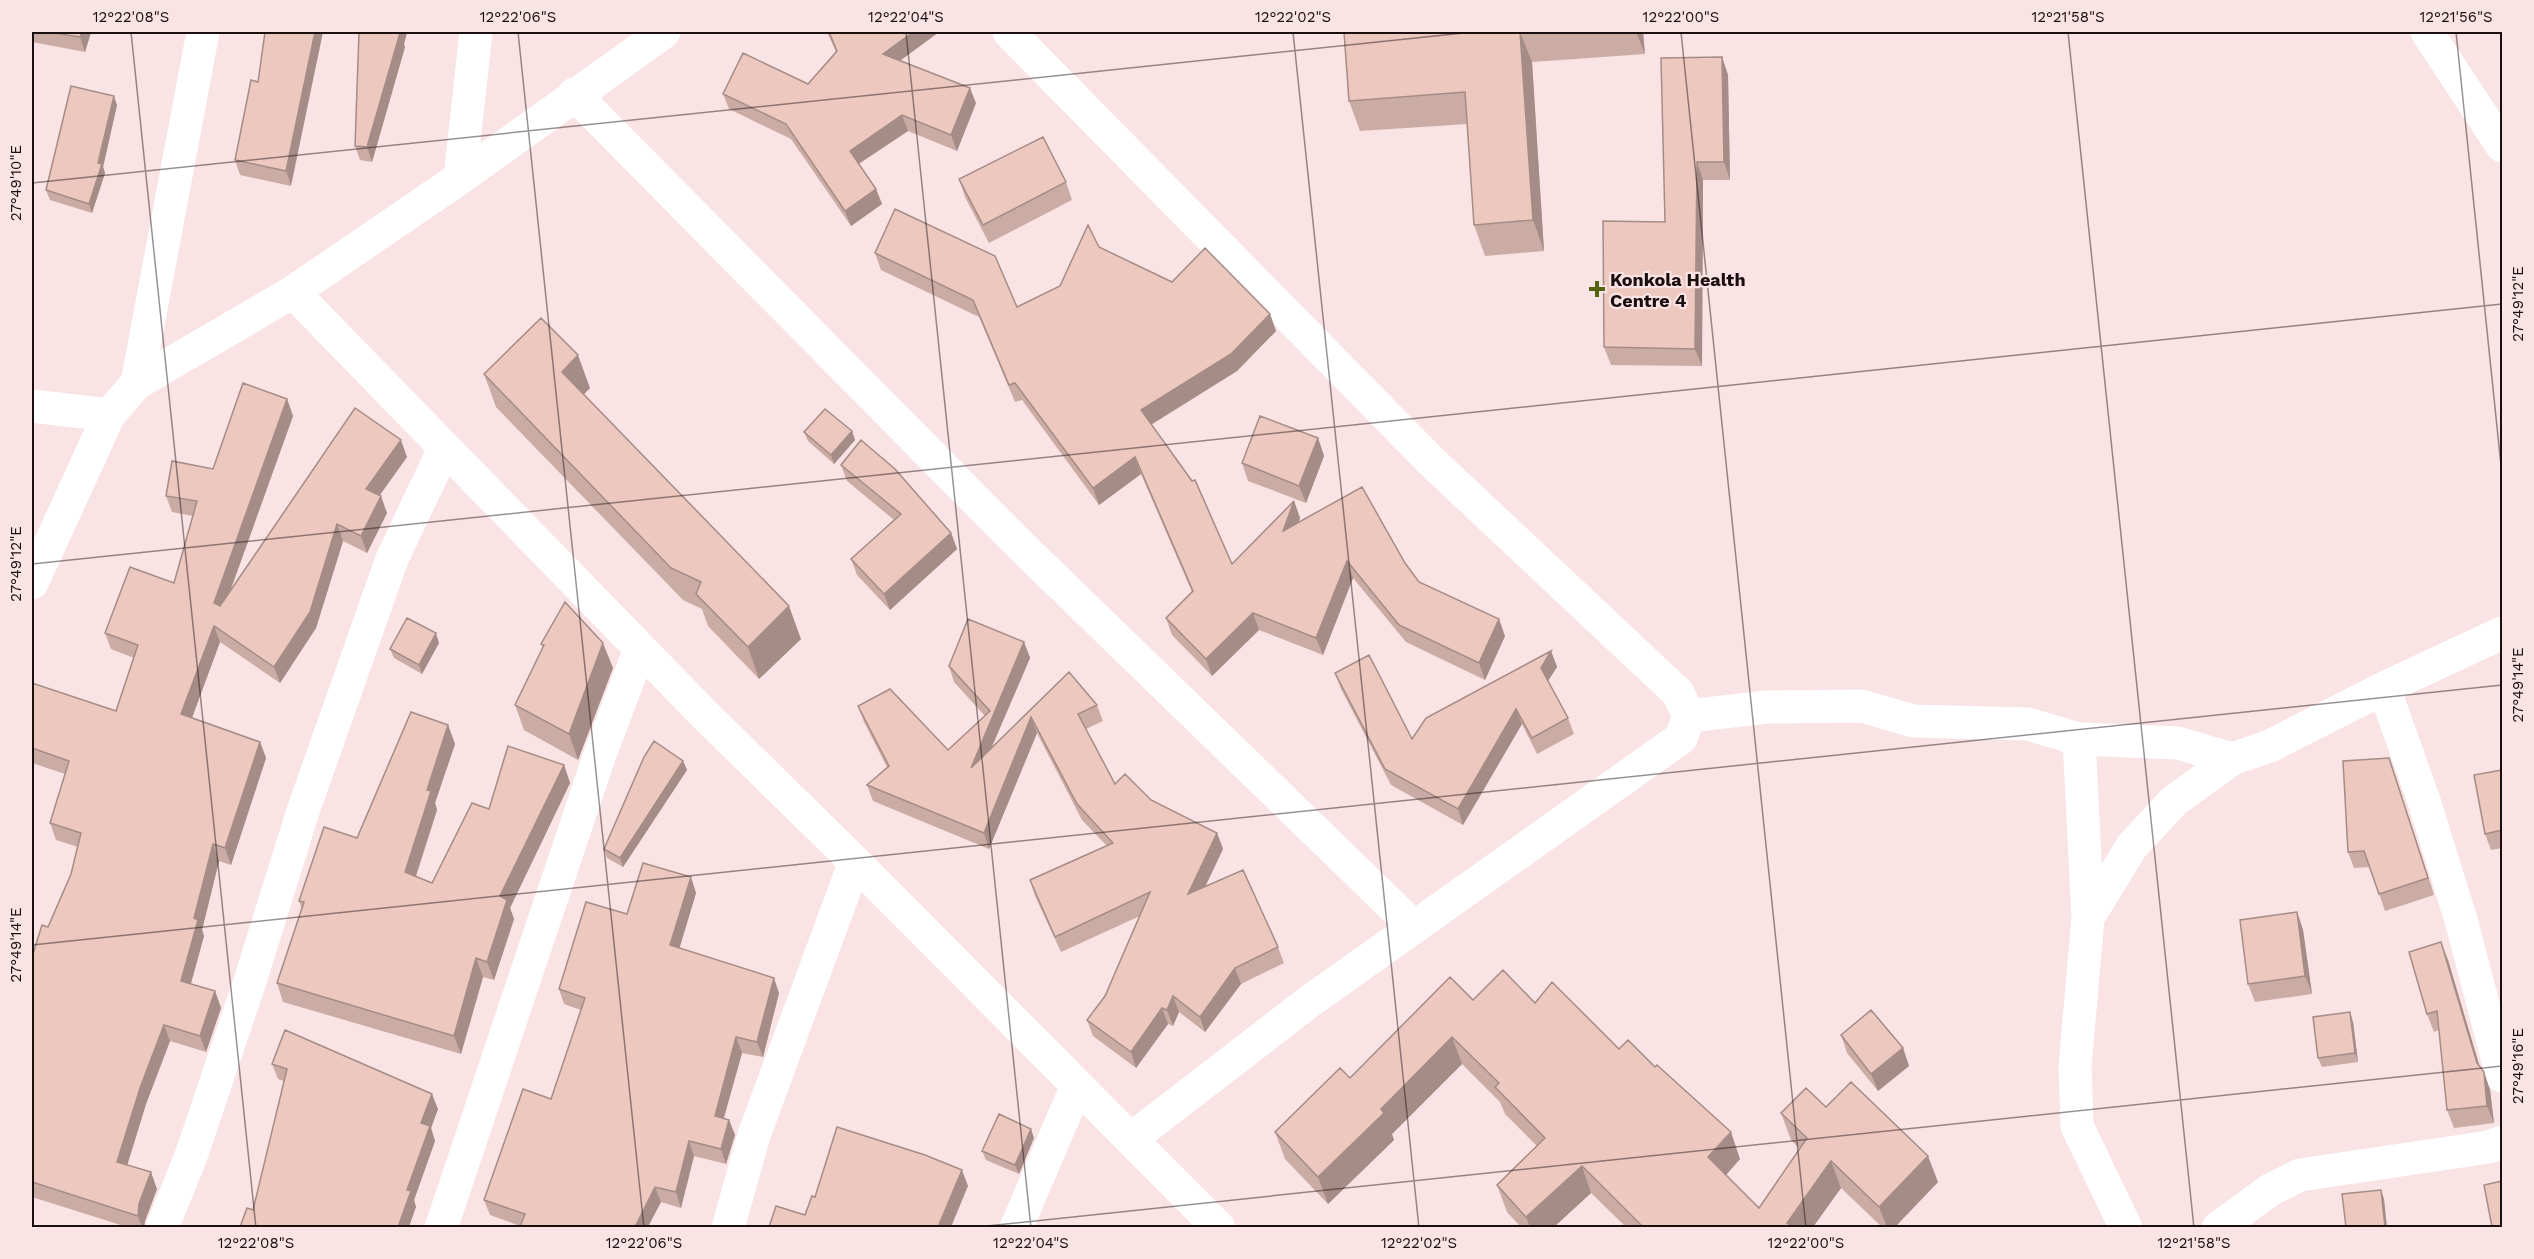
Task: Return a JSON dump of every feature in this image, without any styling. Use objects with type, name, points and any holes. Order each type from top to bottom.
[{"type":"street","points":[[137,383],[204,32]]},
{"type":"street","points":[[460,178],[476,32]]},
{"type":"street","points":[[32,583],[109,415],[137,383],[292,292],[460,178],[574,94],[664,32]]},
{"type":"street","points":[[1009,32],[1432,462],[1678,693],[1689,716],[1681,738],[1310,1001],[1131,1139]]},
{"type":"street","points":[[2427,32],[2502,146]]},
{"type":"street","points":[[574,94],[1014,539],[1413,926]]},
{"type":"street","points":[[292,292],[640,649],[855,861],[1219,1227]]},
{"type":"street","points":[[32,406],[109,415]]},
{"type":"street","points":[[162,1227],[191,1156],[250,981],[303,811],[392,559],[444,449]]},
{"type":"street","points":[[2088,918],[2132,846],[2174,801],[2232,759],[2270,746],[2384,688],[2502,633]]},
{"type":"street","points":[[441,1227],[599,757],[640,649]]},
{"type":"street","points":[[2384,688],[2424,801],[2461,920],[2502,1076]]},
{"type":"street","points":[[1689,716],[1767,707],[1862,706],[1913,721],[2028,724],[2079,739],[2178,743],[2232,759]]},
{"type":"street","points":[[2079,739],[2088,918],[2074,1066],[2074,1102],[2077,1126],[2126,1227]]},
{"type":"street","points":[[728,1227],[754,1136],[855,861]]},
{"type":"street","points":[[1016,1227],[1077,1086]]},
{"type":"street","points":[[2218,1227],[2270,1190],[2300,1175],[2489,1147],[2502,1142]]},
{"type":"building","points":[[48,32],[82,32],[80,37]]},
{"type":"building","points":[[265,32],[315,32],[286,171],[235,160],[251,80],[258,82]]},
{"type":"building","points":[[359,32],[400,33],[367,147],[355,146]]},
{"type":"building","points":[[829,32],[913,32],[883,54],[970,88],[951,135],[902,115],[850,151],[876,189],[845,211],[786,124],[723,94],[743,53],[808,84],[837,51]]},
{"type":"building","points":[[1344,32],[1520,32],[1533,220],[1474,225],[1465,92],[1349,101]]},
{"type":"building","points":[[1722,57],[1724,162],[1697,162],[1695,349],[1604,347],[1603,221],[1665,222],[1661,58]]},
{"type":"building","points":[[71,86],[114,96],[98,163],[102,164],[89,204],[46,190]]},
{"type":"building","points":[[1043,137],[1066,182],[983,225],[959,179]]},
{"type":"building","points":[[895,209],[995,256],[1017,307],[1060,286],[1088,225],[1099,247],[1172,282],[1205,248],[1270,314],[1231,354],[1141,410],[1192,481],[1195,480],[1232,564],[1294,501],[1283,531],[1362,487],[1405,563],[1419,582],[1499,619],[1479,663],[1399,625],[1347,561],[1316,638],[1253,613],[1206,659],[1166,618],[1193,591],[1135,457],[1093,488],[1015,383],[1009,385],[973,300],[875,253]]},
{"type":"building","points":[[541,318],[578,355],[562,372],[789,606],[748,647],[696,594],[701,582],[671,568],[484,374]]},
{"type":"building","points":[[243,383],[287,399],[214,603],[220,606],[355,408],[401,440],[366,489],[381,496],[361,536],[337,524],[310,612],[274,667],[214,626],[181,714],[260,742],[225,848],[213,844],[194,918],[198,920],[181,981],[215,991],[200,1036],[164,1025],[140,1088],[117,1162],[151,1172],[139,1204],[138,1216],[32,1182],[32,957],[42,925],[48,927],[71,874],[81,833],[50,823],[69,761],[32,748],[32,683],[116,711],[138,645],[105,633],[130,567],[174,583],[197,501],[166,496],[172,461],[213,469]]},
{"type":"building","points":[[825,409],[852,431],[831,455],[804,432]]},
{"type":"building","points":[[1260,416],[1318,438],[1299,486],[1242,463]]},
{"type":"building","points":[[861,440],[895,469],[951,533],[884,594],[851,559],[901,514],[841,465]]},
{"type":"building","points":[[565,602],[603,643],[569,734],[515,705],[544,645],[541,644]]},
{"type":"building","points":[[407,618],[436,633],[419,665],[390,649]]},
{"type":"building","points":[[968,619],[1024,642],[971,768],[1069,672],[1097,705],[1078,714],[1115,784],[1125,774],[1151,800],[1217,833],[1188,894],[1243,870],[1278,947],[1235,968],[1200,1017],[1173,996],[1167,1010],[1162,1008],[1131,1052],[1087,1020],[1105,996],[1150,892],[1055,937],[1030,880],[1113,843],[1077,804],[1031,717],[984,833],[867,785],[889,766],[858,706],[890,689],[948,750],[990,711],[949,666]]},
{"type":"building","points":[[1551,651],[1541,668],[1568,718],[1532,738],[1516,709],[1458,809],[1385,769],[1335,673],[1369,655],[1412,739],[1426,718]]},
{"type":"building","points":[[411,712],[448,725],[427,790],[431,791],[405,872],[432,883],[472,803],[489,809],[508,746],[564,765],[500,896],[507,900],[487,962],[476,958],[454,1036],[277,983],[304,902],[299,901],[324,827],[357,838]]},
{"type":"building","points":[[654,741],[683,761],[620,858],[604,849],[644,757]]},
{"type":"building","points":[[2389,758],[2428,878],[2379,894],[2364,851],[2348,852],[2343,761]]},
{"type":"building","points":[[2502,770],[2502,830],[2485,834],[2474,775]]},
{"type":"building","points":[[643,863],[691,877],[670,945],[774,978],[757,1042],[736,1037],[715,1116],[729,1120],[721,1149],[689,1141],[676,1192],[655,1187],[635,1227],[520,1227],[525,1214],[484,1200],[523,1089],[551,1099],[585,998],[559,989],[586,902],[627,914]]},
{"type":"building","points":[[2297,912],[2305,976],[2248,984],[2240,920]]},
{"type":"building","points":[[2441,942],[2477,1063],[2484,1072],[2487,1106],[2447,1110],[2437,1011],[2427,1014],[2409,952]]},
{"type":"building","points":[[1503,970],[1535,1003],[1552,982],[1619,1049],[1628,1040],[1655,1067],[1657,1065],[1731,1132],[1708,1157],[1759,1208],[1807,1138],[1781,1113],[1806,1088],[1826,1107],[1851,1082],[1928,1156],[1879,1207],[1831,1161],[1787,1223],[1792,1227],[1643,1227],[1582,1166],[1526,1217],[1497,1185],[1545,1138],[1495,1087],[1499,1083],[1452,1037],[1381,1109],[1384,1113],[1318,1177],[1275,1132],[1340,1068],[1350,1078],[1450,977],[1473,1000]]},
{"type":"building","points":[[1871,1010],[1903,1048],[1871,1074],[1841,1035]]},
{"type":"building","points":[[2350,1012],[2355,1053],[2318,1058],[2313,1017]]},
{"type":"building","points":[[285,1030],[432,1094],[421,1123],[430,1126],[407,1190],[411,1191],[398,1227],[240,1227],[247,1208],[253,1210],[287,1069],[272,1064]]},
{"type":"building","points":[[999,1114],[1031,1129],[1015,1165],[982,1151]]},
{"type":"building","points":[[837,1127],[925,1155],[962,1170],[938,1227],[769,1227],[776,1206],[805,1215],[812,1196],[815,1197]]},
{"type":"building","points":[[2502,1181],[2502,1227],[2492,1227],[2484,1185]]},
{"type":"building","points":[[2381,1190],[2385,1227],[2346,1227],[2342,1194]]},
{"type":"place","name":"Konkola Health Centre 4","points":[[1597,289]]}]
